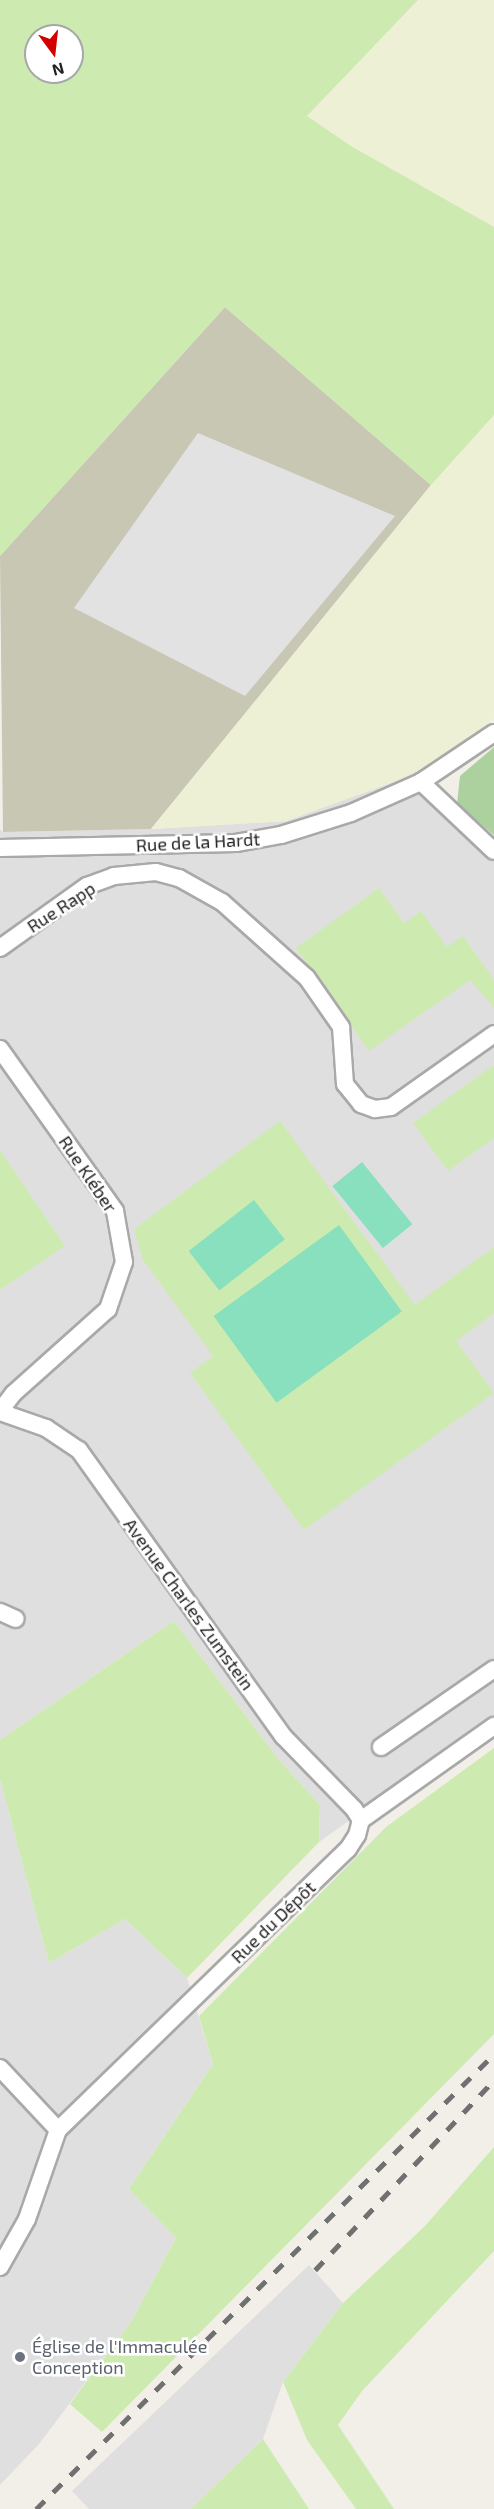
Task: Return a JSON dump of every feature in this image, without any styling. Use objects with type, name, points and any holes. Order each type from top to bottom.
[{"type":"street","name":"Rue de la Hardt","points":[[0,848],[256,841],[351,813],[421,782],[494,733]]},
{"type":"street","points":[[421,782],[494,851]]},
{"type":"street","name":"Rue Rapp","points":[[0,948],[87,886],[143,871],[192,883],[254,926],[271,950],[307,978],[341,1028],[345,1084],[361,1104],[375,1109],[391,1107],[494,1034]]},
{"type":"street","name":"Rue Kléber","points":[[0,1049],[115,1211],[124,1263],[108,1309],[13,1394],[0,1411]]},
{"type":"street","name":"Avenue Charles Zumstein","points":[[0,1411],[46,1428],[79,1450],[283,1737],[354,1809],[361,1820]]},
{"type":"street","points":[[0,1612],[16,1619]]},
{"type":"street","points":[[381,1747],[494,1669]]},
{"type":"street","points":[[361,1820],[494,1726]]},
{"type":"street","name":"Rue du Dépôt","points":[[57,2130],[348,1849],[357,1835],[361,1820]]},
{"type":"street","points":[[0,2068],[57,2130],[27,2219],[0,2267]]},
{"type":"shaded area","points":[[418,0],[494,0],[494,227],[351,146],[307,116]]},
{"type":"shaded area","points":[[225,307],[431,485],[151,829],[3,832],[0,556]]},
{"type":"shaded area","points":[[494,415],[494,719],[421,772],[286,821],[151,829],[431,485]]},
{"type":"shaded area","points":[[198,433],[395,516],[245,696],[74,608]]},
{"type":"shaded area","points":[[421,772],[494,835],[494,1718],[319,1842],[320,1805],[280,1761],[174,1621],[0,1740],[0,829],[3,832],[151,829],[286,821]]},
{"type":"shaded area","points":[[0,1779],[49,1963],[125,1919],[187,1978],[213,2064],[129,2189],[176,2238],[131,2322],[39,2444],[0,2485]]},
{"type":"shaded area","points":[[309,2265],[343,2303],[283,2382],[263,2439],[191,2509],[89,2509],[72,2491]]},
{"type":"green space","points":[[0,0],[418,0],[307,116],[351,146],[494,227],[494,415],[431,485],[225,307],[0,556]]},
{"type":"green space","points":[[494,747],[494,835],[457,804],[460,776]]},
{"type":"green space","points":[[379,888],[404,923],[421,911],[447,947],[463,936],[494,980],[494,1008],[470,980],[369,1051],[296,948]]},
{"type":"green space","points":[[494,1065],[494,1138],[448,1171],[413,1123]]},
{"type":"green space","points":[[280,1121],[415,1305],[494,1247],[494,1313],[456,1341],[494,1393],[304,1530],[190,1373],[213,1356],[143,1260],[134,1229]]},
{"type":"green space","points":[[0,1150],[65,1246],[0,1290]]},
{"type":"green space","points":[[362,1162],[412,1224],[383,1248],[332,1186]]},
{"type":"green space","points":[[254,1200],[285,1239],[219,1291],[189,1251]]},
{"type":"green space","points":[[339,1225],[402,1312],[276,1403],[214,1316]]},
{"type":"green space","points":[[174,1621],[280,1761],[320,1805],[319,1842],[187,1978],[125,1919],[49,1963],[0,1779],[0,1740]]},
{"type":"green space","points":[[494,1748],[494,2034],[102,2432],[70,2404],[131,2322],[176,2238],[129,2189],[213,2064],[199,2016],[386,1827]]},
{"type":"green space","points":[[494,2147],[494,2251],[362,2391],[338,2425],[394,2509],[356,2509],[307,2440],[283,2382],[343,2303],[425,2226]]},
{"type":"green space","points":[[263,2439],[309,2509],[191,2509]]},
{"type":"railway","points":[[36,2509],[494,2054]]},
{"type":"railway","points":[[315,2270],[494,2080]]},
{"type":"place","name":"Église de l'Immaculée Conception","points":[[20,2357]]}]
